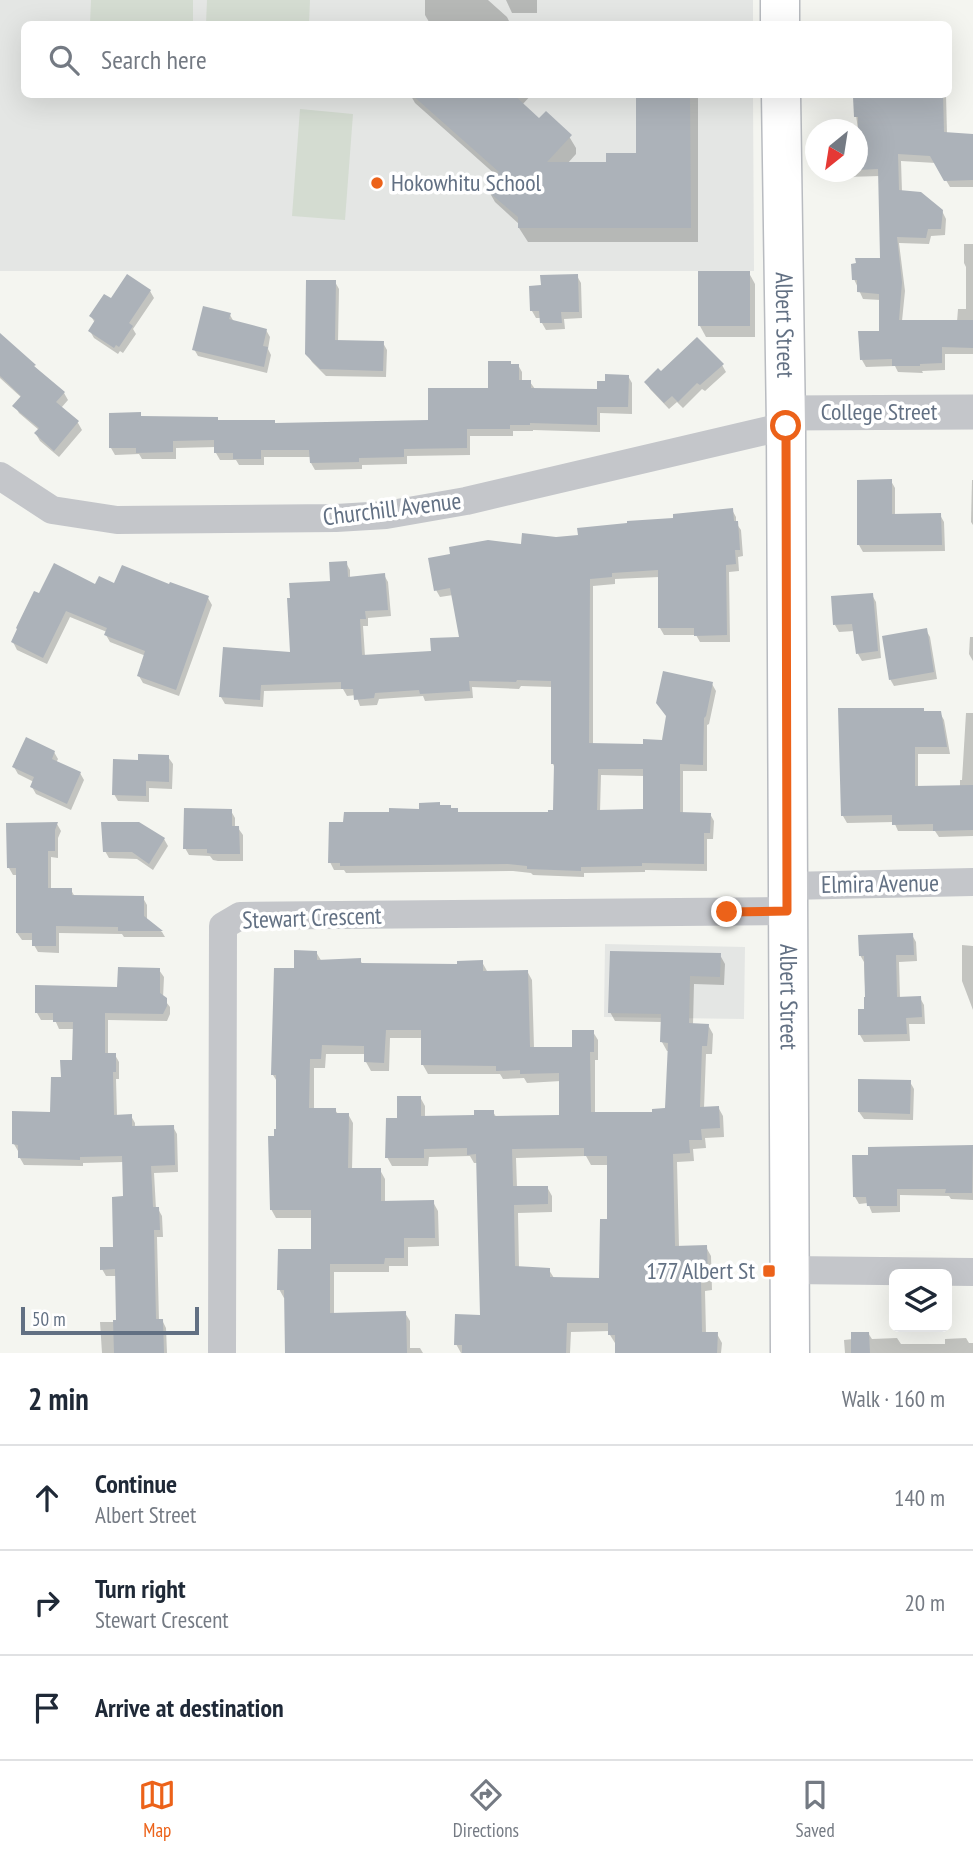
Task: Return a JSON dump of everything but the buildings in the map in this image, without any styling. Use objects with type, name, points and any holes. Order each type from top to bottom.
[{"type":"main road","points":[[780,0],[780,21]]},
{"type":"main road","name":"Albert Street","points":[[781,98],[789,1353]]},
{"type":"street","name":"College Street","points":[[785,419],[973,412]]},
{"type":"street","name":"Churchill Avenue","points":[[0,476],[52,510],[117,520],[336,518],[466,501],[785,419]]},
{"type":"street","name":"Elmira Avenue","points":[[787,898],[973,882]]},
{"type":"street","name":"Stewart Crescent","points":[[222,1353],[223,926],[240,916],[787,898]]},
{"type":"street","points":[[790,1270],[973,1272]]},
{"type":"shaded area","name":"Hokowhitu School","points":[[0,0],[753,0],[753,21],[21,21],[21,98],[753,98],[754,271],[0,271]]},
{"type":"shaded area","points":[[91,0],[193,0],[193,21],[90,21]]},
{"type":"shaded area","points":[[207,0],[310,0],[309,21],[206,21]]},
{"type":"shaded area","points":[[300,109],[353,114],[345,220],[292,216]]},
{"type":"shaded area","points":[[605,944],[745,947],[744,1019],[604,1017]]},
{"type":"place","name":"Hokowhitu School","points":[[377,183]]},
{"type":"place","name":"177 Albert St","points":[[769,1271]]},
{"type":"route","points":[[727,912],[787,911],[786,426]]}]
